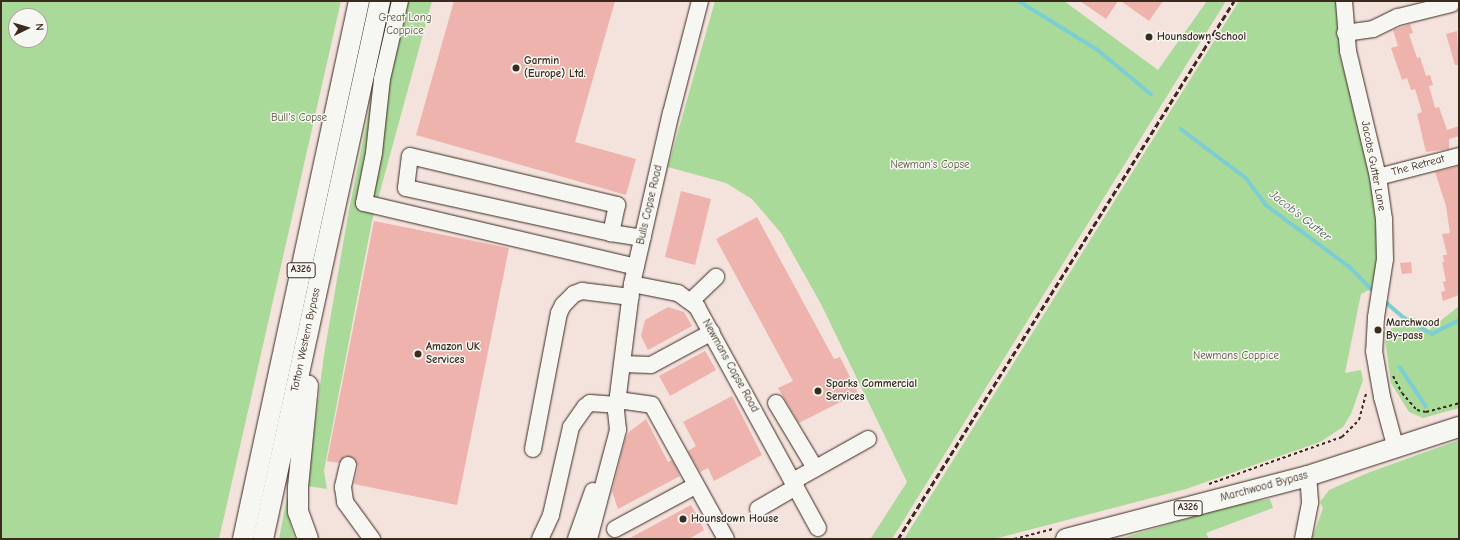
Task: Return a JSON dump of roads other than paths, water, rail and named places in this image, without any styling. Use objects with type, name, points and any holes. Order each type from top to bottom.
[{"type":"main road","name":"Totton Western Bypass","points":[[243,539],[359,1]]},
{"type":"main road","name":"Totton Western Bypass","points":[[264,539],[380,1]]},
{"type":"main road","points":[[308,539],[298,512],[298,487],[317,291]]},
{"type":"main road","name":"Marchwood Bypass","points":[[1062,533],[1308,476],[1396,449],[1459,427]]},
{"type":"street","points":[[400,1],[382,79],[374,153],[364,203],[636,267]]},
{"type":"street","name":"Bulls Copse Road","points":[[589,539],[618,430],[617,405],[636,267],[671,113],[700,1]]},
{"type":"street","name":"Jacobs Gutter Lane","points":[[1344,1],[1345,33],[1378,177],[1385,246],[1374,334],[1376,369],[1396,449]]},
{"type":"street","points":[[1345,33],[1373,29],[1398,16],[1449,3]]},
{"type":"street","points":[[611,233],[617,205],[410,156],[406,188],[611,233],[643,238]]},
{"type":"street","name":"The Retreat","points":[[1378,177],[1459,156]]},
{"type":"street","points":[[533,448],[559,313],[563,305],[574,294],[589,290],[632,291],[666,289],[691,301],[716,277]]},
{"type":"street","name":"Newmans Copse Road","points":[[691,301],[712,332],[818,528]]},
{"type":"street","points":[[622,364],[654,364],[712,332]]},
{"type":"street","points":[[540,539],[546,522],[551,515],[566,442],[578,415],[590,403],[652,405],[695,486],[726,539]]},
{"type":"street","points":[[776,403],[815,468]]},
{"type":"street","name":"Bulls Copse Road","points":[[576,539],[590,501],[608,429],[617,405]]},
{"type":"street","points":[[758,509],[815,468],[868,439]]},
{"type":"street","points":[[348,465],[343,487],[345,502],[372,539]]},
{"type":"street","points":[[1303,539],[1310,502],[1308,476]]},
{"type":"street","points":[[615,530],[695,486]]},
{"type":"waterway","name":"Jacob's Gutter","points":[[1019,1],[1098,50],[1151,94]]},
{"type":"waterway","name":"Jacob's Gutter","points":[[1181,129],[1246,178],[1266,205],[1351,268],[1371,289]]},
{"type":"waterway","name":"Jacob's Gutter","points":[[1387,303],[1403,317],[1432,334],[1459,320]]},
{"type":"waterway","points":[[1400,367],[1426,406]]},
{"type":"railway","points":[[898,539],[1234,1]]},
{"type":"place","name":"Hounsdown School","points":[[1149,37]]},
{"type":"place","name":"Garmin (Europe) Ltd.","points":[[516,68]]},
{"type":"place","name":"Marchwood By-pass","points":[[1378,330]]},
{"type":"place","name":"Amazon UK Services","points":[[418,354]]},
{"type":"place","name":"Sparks Commercial Services","points":[[818,391]]},
{"type":"place","name":"Hounsdown House","points":[[683,519]]},
{"type":"park label","name":"Great Long Coppice","points":[[405,25]]},
{"type":"park label","name":"Bull's Copse","points":[[299,118]]},
{"type":"park label","name":"Newman's Copse","points":[[930,165]]},
{"type":"park label","name":"Newmans Coppice","points":[[1236,356]]}]
